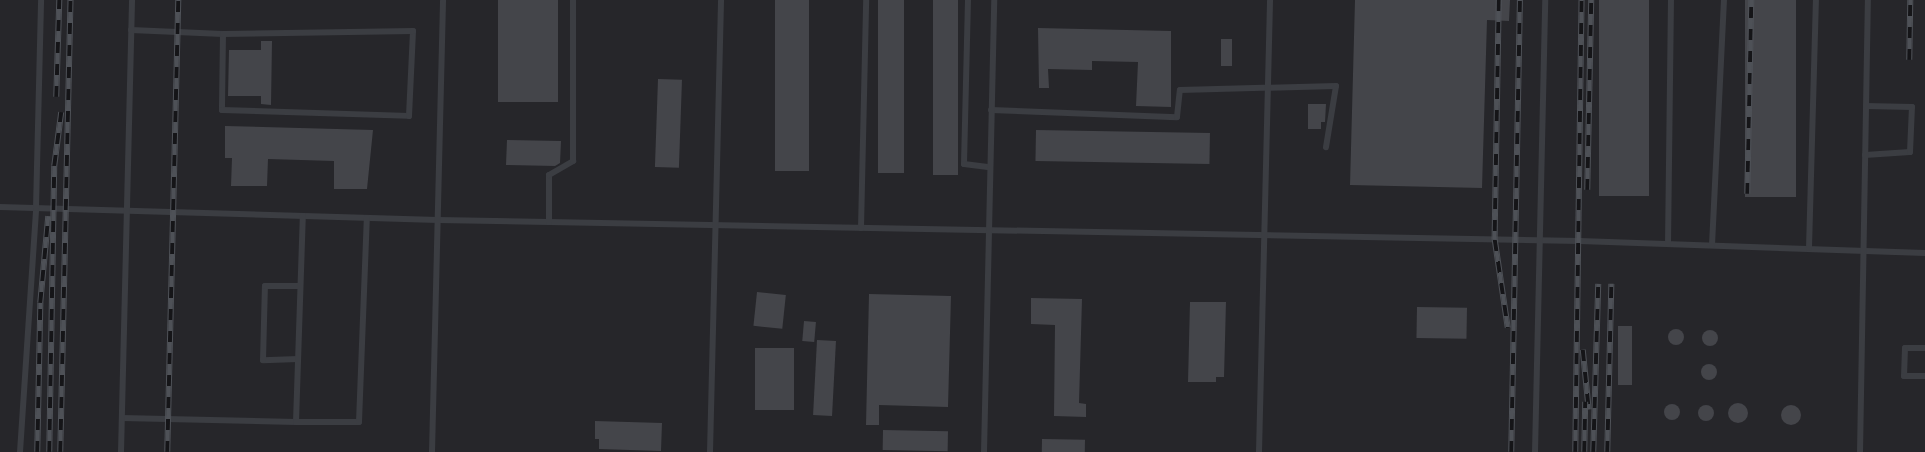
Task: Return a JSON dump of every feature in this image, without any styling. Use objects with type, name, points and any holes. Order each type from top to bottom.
[{"type":"lane","points":[[20,452],[36,208],[41,0]]},
{"type":"lane","points":[[122,452],[132,0]]},
{"type":"lane","points":[[432,452],[443,0]]},
{"type":"lane","points":[[549,222],[549,175],[573,161],[573,0]]},
{"type":"lane","points":[[710,452],[721,0]]},
{"type":"lane","points":[[861,228],[866,0]]},
{"type":"lane","points":[[968,0],[964,164],[990,167]]},
{"type":"lane","points":[[984,452],[994,0]]},
{"type":"lane","points":[[1259,452],[1270,0]]},
{"type":"lane","points":[[1535,452],[1545,0]]},
{"type":"lane","points":[[1668,244],[1671,0]]},
{"type":"lane","points":[[1712,245],[1724,0]]},
{"type":"lane","points":[[1809,248],[1816,0]]},
{"type":"lane","points":[[1860,452],[1868,0]]},
{"type":"lane","points":[[132,30],[223,34],[414,32],[409,116],[222,110],[223,34]]},
{"type":"lane","points":[[991,110],[1177,117],[1180,90],[1336,86],[1326,147]]},
{"type":"lane","points":[[1865,154],[1910,152],[1912,107],[1866,106]]},
{"type":"lane","points":[[0,207],[438,220],[1263,237],[1539,240],[1925,253]]},
{"type":"lane","points":[[296,422],[303,216]]},
{"type":"lane","points":[[122,418],[359,422],[367,218]]},
{"type":"lane","points":[[298,359],[263,360],[266,286],[300,286]]},
{"type":"lane","points":[[1925,348],[1905,348],[1904,376],[1925,376]]},
{"type":"shaded area","points":[[0,0],[1925,0],[1925,452],[0,452]]},
{"type":"building","points":[[498,0],[558,0],[558,102],[498,102]]},
{"type":"building","points":[[775,0],[809,0],[809,171],[775,171]]},
{"type":"building","points":[[878,0],[904,0],[904,173],[878,173]]},
{"type":"building","points":[[933,0],[958,0],[958,175],[933,175]]},
{"type":"building","points":[[1355,0],[1510,0],[1509,21],[1487,20],[1482,188],[1350,185]]},
{"type":"building","points":[[1599,0],[1649,0],[1649,196],[1599,196]]},
{"type":"building","points":[[1745,0],[1796,0],[1796,197],[1745,197]]},
{"type":"building","points":[[1038,28],[1171,31],[1171,107],[1136,106],[1138,62],[1092,61],[1092,70],[1048,69],[1049,88],[1039,88]]},
{"type":"building","points":[[1221,39],[1232,39],[1232,66],[1221,66]]},
{"type":"building","points":[[261,41],[272,41],[271,105],[261,104],[261,96],[228,96],[229,50],[261,50]]},
{"type":"building","points":[[658,79],[682,80],[679,168],[655,167]]},
{"type":"building","points":[[1308,104],[1326,104],[1325,122],[1321,122],[1321,129],[1308,129]]},
{"type":"building","points":[[225,126],[373,130],[367,189],[334,189],[334,161],[268,159],[267,186],[231,186],[232,158],[225,158]]},
{"type":"building","points":[[1036,130],[1210,133],[1209,164],[1035,161]]},
{"type":"building","points":[[507,140],[561,141],[560,163],[555,166],[506,165]]},
{"type":"building","points":[[757,292],[786,295],[782,329],[753,326]]},
{"type":"building","points":[[869,294],[951,296],[948,407],[879,405],[879,425],[866,425]]},
{"type":"building","points":[[1031,298],[1082,299],[1079,403],[1086,404],[1086,417],[1054,416],[1055,325],[1031,324]]},
{"type":"building","points":[[1190,302],[1226,302],[1224,377],[1216,377],[1216,382],[1188,382]]},
{"type":"building","points":[[1417,307],[1467,308],[1466,339],[1416,338]]},
{"type":"building","points":[[804,321],[816,322],[814,342],[802,341]]},
{"type":"building","points":[[1618,326],[1632,326],[1632,385],[1618,385]]},
{"type":"building","points":[[1673,329],[1679,329],[1684,334],[1682,343],[1673,345],[1668,340],[1668,334]]},
{"type":"building","points":[[1707,330],[1713,330],[1718,335],[1716,344],[1707,346],[1702,341],[1702,335]]},
{"type":"building","points":[[817,340],[836,341],[832,416],[813,415]]},
{"type":"building","points":[[755,348],[794,348],[794,410],[755,410]]},
{"type":"building","points":[[1706,364],[1712,364],[1717,369],[1715,378],[1706,380],[1701,375],[1701,369]]},
{"type":"building","points":[[1738,403],[1745,406],[1748,413],[1745,420],[1738,423],[1731,420],[1728,413],[1731,406]]},
{"type":"building","points":[[1672,404],[1680,412],[1672,420],[1664,412]]},
{"type":"building","points":[[1706,405],[1714,413],[1706,421],[1698,413]]},
{"type":"building","points":[[1791,405],[1798,408],[1801,415],[1798,422],[1791,425],[1784,422],[1781,415],[1784,408]]},
{"type":"building","points":[[595,421],[662,423],[661,451],[599,449],[599,439],[595,439]]},
{"type":"building","points":[[883,430],[948,431],[948,451],[883,450]]},
{"type":"building","points":[[1042,439],[1085,440],[1085,452],[1042,452]]},
{"type":"railway","points":[[56,97],[59,0]]},
{"type":"railway","points":[[60,452],[70,0]]},
{"type":"railway","points":[[167,452],[178,0]]},
{"type":"railway","points":[[1499,0],[1495,240],[1508,328]]},
{"type":"railway","points":[[1511,452],[1520,0]]},
{"type":"railway","points":[[1575,452],[1581,0]]},
{"type":"railway","points":[[1587,190],[1591,0]]},
{"type":"railway","points":[[1747,194],[1751,0]]},
{"type":"railway","points":[[1909,60],[1910,0]]},
{"type":"railway","points":[[49,452],[54,166],[61,112]]},
{"type":"railway","points":[[37,452],[40,303],[48,216]]},
{"type":"railway","points":[[1593,452],[1598,284]]},
{"type":"railway","points":[[1607,452],[1611,284]]},
{"type":"railway","points":[[1583,350],[1589,410]]},
{"type":"railway","points":[[1584,452],[1585,402]]}]
